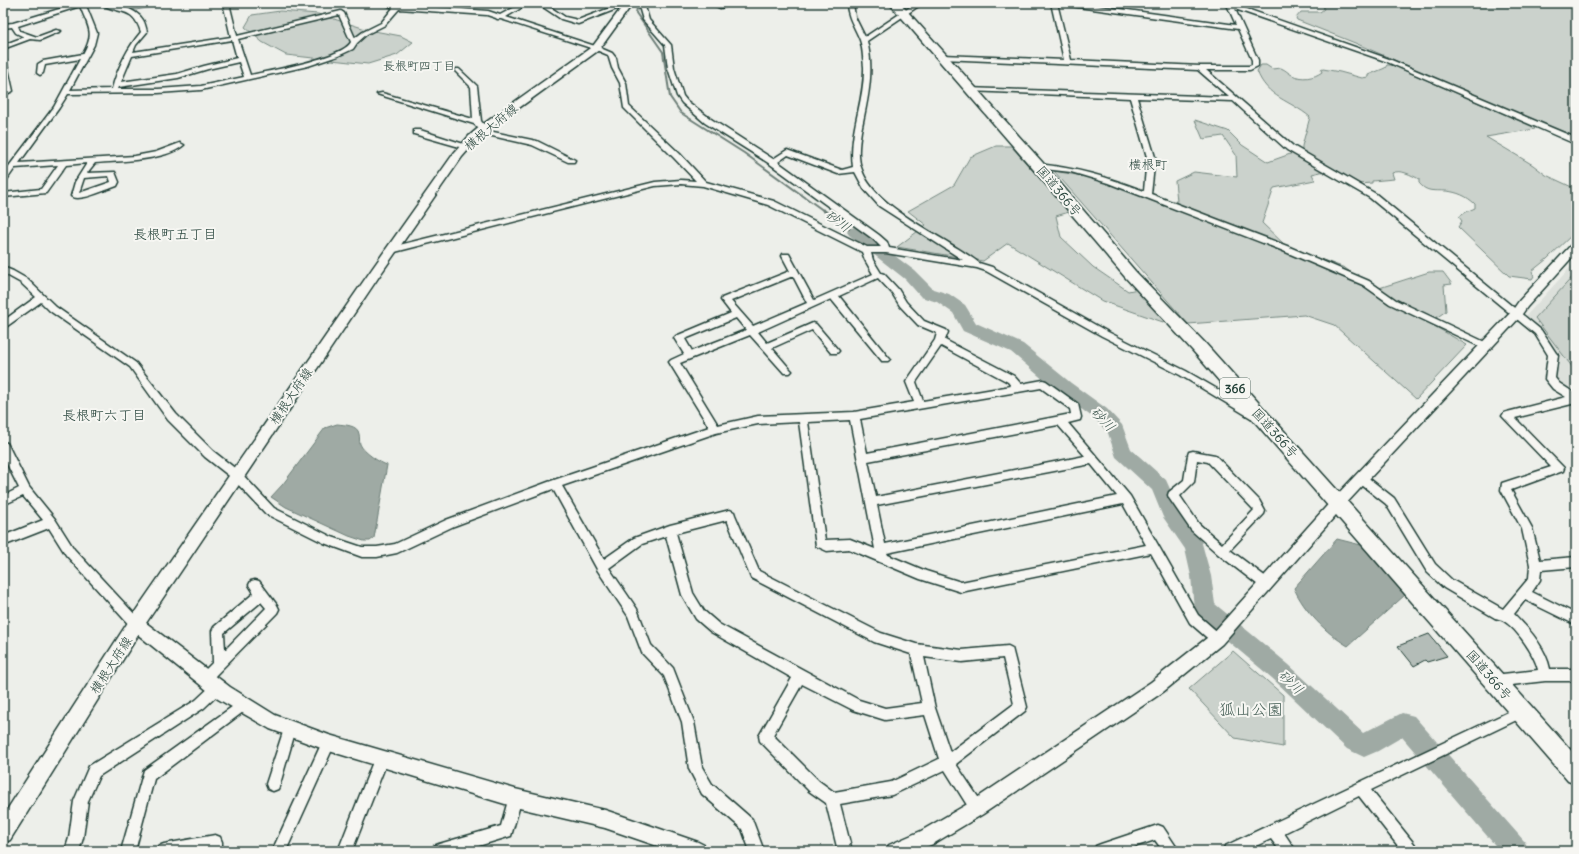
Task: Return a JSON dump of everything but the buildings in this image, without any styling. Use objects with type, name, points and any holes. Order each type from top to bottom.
[{"type":"highway","name":"国道366号","points":[[899,9],[1038,166],[1130,274],[1199,347],[1576,773]]},
{"type":"main road","name":"横根大府線","points":[[3,833],[136,624],[391,250],[466,146],[482,127],[596,48],[629,3]]},
{"type":"street","points":[[3,26],[14,25],[82,3],[94,33],[91,45],[57,107],[3,179]]},
{"type":"street","points":[[103,3],[133,13],[140,20],[144,32],[133,45],[116,88]]},
{"type":"street","points":[[226,3],[237,47],[247,76]]},
{"type":"street","points":[[386,3],[397,7],[488,13],[499,18],[596,48],[610,54],[623,83],[626,107],[677,156],[703,184]]},
{"type":"street","points":[[540,3],[563,18],[578,22],[629,3]]},
{"type":"street","points":[[641,3],[646,20],[668,45],[671,68],[680,96],[684,102],[708,121],[773,162],[876,237],[884,244],[884,250]]},
{"type":"street","points":[[712,3],[720,6],[738,3]]},
{"type":"street","points":[[850,3],[851,17],[863,41],[868,88],[854,148],[856,169],[870,193],[882,204],[978,265]]},
{"type":"street","points":[[863,41],[899,9],[920,3]]},
{"type":"street","points":[[1054,3],[1068,63]]},
{"type":"street","points":[[1063,3],[1240,27]]},
{"type":"street","points":[[942,57],[1200,68],[1245,69],[1255,66],[1256,60],[1227,4]]},
{"type":"street","points":[[1227,4],[1387,60],[1576,142]]},
{"type":"street","points":[[499,18],[519,5]]},
{"type":"street","points":[[116,88],[158,91],[201,88],[247,76],[306,65],[351,48],[354,42],[365,33],[383,24],[397,7]]},
{"type":"street","points":[[128,55],[235,38],[341,13],[354,42]]},
{"type":"street","points":[[14,25],[18,32],[28,37],[38,39],[58,31]]},
{"type":"street","points":[[3,47],[28,37]]},
{"type":"street","points":[[40,73],[41,64],[43,63],[85,56]]},
{"type":"street","points":[[66,92],[116,88],[178,76],[206,67],[241,59]]},
{"type":"street","points":[[3,60],[10,91],[3,94]]},
{"type":"street","points":[[1200,68],[1290,148],[1373,196],[1538,332],[1553,355],[1550,375],[1552,382],[1576,399]]},
{"type":"street","points":[[457,70],[474,86],[482,127]]},
{"type":"street","points":[[969,88],[1230,100],[1232,98]]},
{"type":"street","points":[[380,94],[534,142],[557,154],[564,155],[571,160]]},
{"type":"street","points":[[1133,96],[1151,157],[1147,195]]},
{"type":"street","points":[[417,132],[466,146]]},
{"type":"street","points":[[12,166],[135,158],[158,154],[180,145]]},
{"type":"street","points":[[773,162],[787,152],[841,172],[856,169]]},
{"type":"street","points":[[82,176],[112,174],[115,182],[112,185],[77,197],[75,196],[75,187],[82,176],[92,161]]},
{"type":"street","points":[[3,194],[43,191],[63,163]]},
{"type":"street","points":[[1038,166],[1071,170],[1133,188],[1147,195],[1357,279],[1393,302],[1486,346]]},
{"type":"street","points":[[391,250],[655,184],[681,182],[703,184],[771,203],[866,250],[884,250],[978,265],[989,269],[1105,334],[1183,373],[1263,420]]},
{"type":"street","points":[[894,851],[926,838],[977,808],[1157,687],[1218,637],[1338,503],[1516,314],[1523,304],[1576,246]]},
{"type":"street","points":[[866,250],[878,275],[881,276],[895,291],[903,304],[921,323],[944,332],[941,335],[940,341],[911,382],[920,404]]},
{"type":"street","points":[[786,256],[812,304]]},
{"type":"street","points":[[3,270],[12,273],[42,297],[53,309],[133,365],[172,418],[209,454],[237,476],[270,511],[328,540],[362,552],[377,552],[397,548],[450,523],[554,484],[715,429],[758,420],[854,416],[1043,384],[1075,407],[1076,417],[1060,421],[862,458]]},
{"type":"street","points":[[787,371],[725,300],[795,272]]},
{"type":"street","points":[[715,429],[674,362],[751,331],[878,275]]},
{"type":"street","points":[[833,295],[885,359]]},
{"type":"street","points":[[3,326],[42,297]]},
{"type":"street","points":[[690,356],[679,338],[737,314]]},
{"type":"street","points":[[766,347],[813,326],[834,351]]},
{"type":"street","points":[[940,341],[1010,379],[1019,388]]},
{"type":"street","points":[[1506,615],[1534,580],[1536,565],[1527,528],[1506,490],[1506,486],[1559,468],[1507,416],[1576,399]]},
{"type":"street","points":[[854,416],[881,554]]},
{"type":"street","points":[[803,418],[820,543],[827,546],[850,544],[881,554],[924,576],[961,587],[1153,548]]},
{"type":"street","points":[[1060,421],[1126,499],[1194,619],[1218,637]]},
{"type":"street","points":[[3,446],[24,490],[51,522],[70,552],[136,624],[211,683],[270,721],[329,744],[515,798],[604,819],[698,851]]},
{"type":"street","points":[[1222,552],[1260,511],[1255,503],[1211,458],[1193,455],[1189,482],[1173,495],[1195,527],[1222,552],[1266,584]]},
{"type":"street","points":[[872,502],[1093,459]]},
{"type":"street","points":[[1362,479],[1390,500],[1431,568],[1448,584],[1499,614],[1506,615],[1520,628],[1538,651],[1545,675]]},
{"type":"street","points":[[554,484],[602,567],[633,613],[646,649],[669,672],[688,722],[696,769],[707,789],[747,824],[757,851]]},
{"type":"street","points":[[3,501],[24,490]]},
{"type":"street","points":[[881,554],[1126,499]]},
{"type":"street","points":[[602,567],[638,541],[670,530],[730,515],[756,574],[878,638],[916,650],[962,656],[1008,652],[1021,707],[947,762],[892,788],[832,799]]},
{"type":"street","points":[[3,540],[51,522]]},
{"type":"street","points":[[670,530],[688,595],[700,615],[715,628],[857,706],[885,714],[929,708]]},
{"type":"street","points":[[1536,565],[1576,562]]},
{"type":"street","points":[[72,851],[76,838],[81,802],[94,771],[200,704],[219,664],[273,609],[258,589],[218,631],[219,664]]},
{"type":"street","points":[[1524,593],[1576,620]]},
{"type":"street","points":[[916,650],[929,708],[947,762],[977,808]]},
{"type":"street","points":[[1494,681],[1545,675],[1576,675]]},
{"type":"street","points":[[800,676],[764,736],[814,786],[832,799],[845,851]]},
{"type":"street","points":[[128,851],[149,775],[243,705]]},
{"type":"street","points":[[1230,851],[1521,712]]},
{"type":"street","points":[[273,784],[290,729]]},
{"type":"street","points":[[279,851],[329,744]]},
{"type":"street","points":[[345,851],[381,759]]},
{"type":"street","points":[[1361,788],[1411,851]]},
{"type":"street","points":[[439,851],[506,831],[515,798]]},
{"type":"street","points":[[1273,830],[1289,851]]},
{"type":"street","points":[[1101,851],[1158,832],[1172,851]]},
{"type":"street","points":[[164,851],[215,842],[215,851]]},
{"type":"shaded area","points":[[1576,261],[1576,397],[1562,388],[1553,375],[1557,356],[1525,317]]},
{"type":"shaded area","points":[[337,424],[354,427],[358,431],[360,443],[364,450],[372,457],[387,465],[374,538],[370,541],[364,541],[349,536],[286,507],[271,497],[283,484],[325,428]]},
{"type":"shaded area","points":[[1337,539],[1361,545],[1405,595],[1348,646],[1316,621],[1298,597],[1294,588]]},
{"type":"green space","points":[[126,3],[172,3],[136,10],[123,6]]},
{"type":"green space","points":[[1318,3],[1576,3],[1576,139],[1355,43],[1297,20],[1296,18],[1301,12],[1320,12],[1324,9],[1323,5]]},
{"type":"green space","points":[[280,11],[318,14],[369,30],[401,36],[413,42],[397,55],[368,64],[286,55],[262,42],[245,27],[252,15]]},
{"type":"green space","points":[[1261,65],[1266,65],[1272,69],[1281,68],[1296,77],[1308,78],[1315,76],[1322,72],[1321,70],[1323,69],[1362,78],[1368,77],[1368,75],[1385,68],[1387,65],[1392,65],[1533,127],[1535,129],[1486,137],[1533,165],[1546,175],[1576,189],[1576,212],[1573,216],[1576,221],[1576,231],[1547,259],[1532,271],[1534,276],[1532,279],[1509,276],[1458,227],[1462,221],[1459,217],[1475,208],[1475,204],[1472,201],[1458,193],[1428,190],[1419,183],[1419,179],[1402,172],[1392,173],[1394,179],[1358,184],[1308,156],[1302,150],[1302,146],[1310,117],[1280,98],[1267,87],[1261,80],[1257,71]]},
{"type":"green space","points":[[1195,120],[1228,131],[1242,145],[1268,162],[1293,153],[1325,171],[1312,174],[1315,180],[1274,188],[1262,223],[1287,247],[1345,268],[1373,290],[1429,272],[1443,272],[1452,284],[1444,285],[1446,311],[1429,323],[1467,345],[1416,399],[1334,325],[1304,315],[1188,324],[1054,171],[1094,178],[1156,202],[1177,201],[1175,181],[1194,172],[1237,177],[1236,155],[1223,136],[1203,139]]},
{"type":"green space","points":[[996,146],[1011,146],[1069,212],[1056,216],[1061,237],[1093,267],[1128,291],[1138,289],[1165,319],[1163,322],[1102,301],[1008,243],[983,261],[897,247],[926,225],[908,211],[954,185],[970,157]]},
{"type":"green space","points":[[1576,273],[1576,372],[1535,318]]},
{"type":"green space","name":"狐山公園","points":[[1233,651],[1283,695],[1283,747],[1235,738],[1189,689]]},
{"type":"waterway","name":"砂川","points":[[638,3],[636,13],[663,52],[670,97],[681,113],[744,153],[824,211]]},
{"type":"waterway","name":"砂川","points":[[823,210],[854,232]]},
{"type":"waterway","name":"砂川","points":[[854,232],[910,275],[927,293],[943,298],[959,309],[965,317],[969,327],[1017,348],[1065,388],[1101,414],[1116,430],[1123,452],[1159,485],[1170,511],[1194,546],[1201,576],[1205,609],[1280,671],[1355,741],[1364,745],[1402,724],[1406,724],[1516,851]]},
{"type":"district","name":"長根町四丁目","points":[[419,65]]},
{"type":"district","name":"横根町","points":[[1148,164]]},
{"type":"district","name":"長根町五丁目","points":[[175,234]]},
{"type":"district","name":"長根町六丁目","points":[[104,415]]}]
